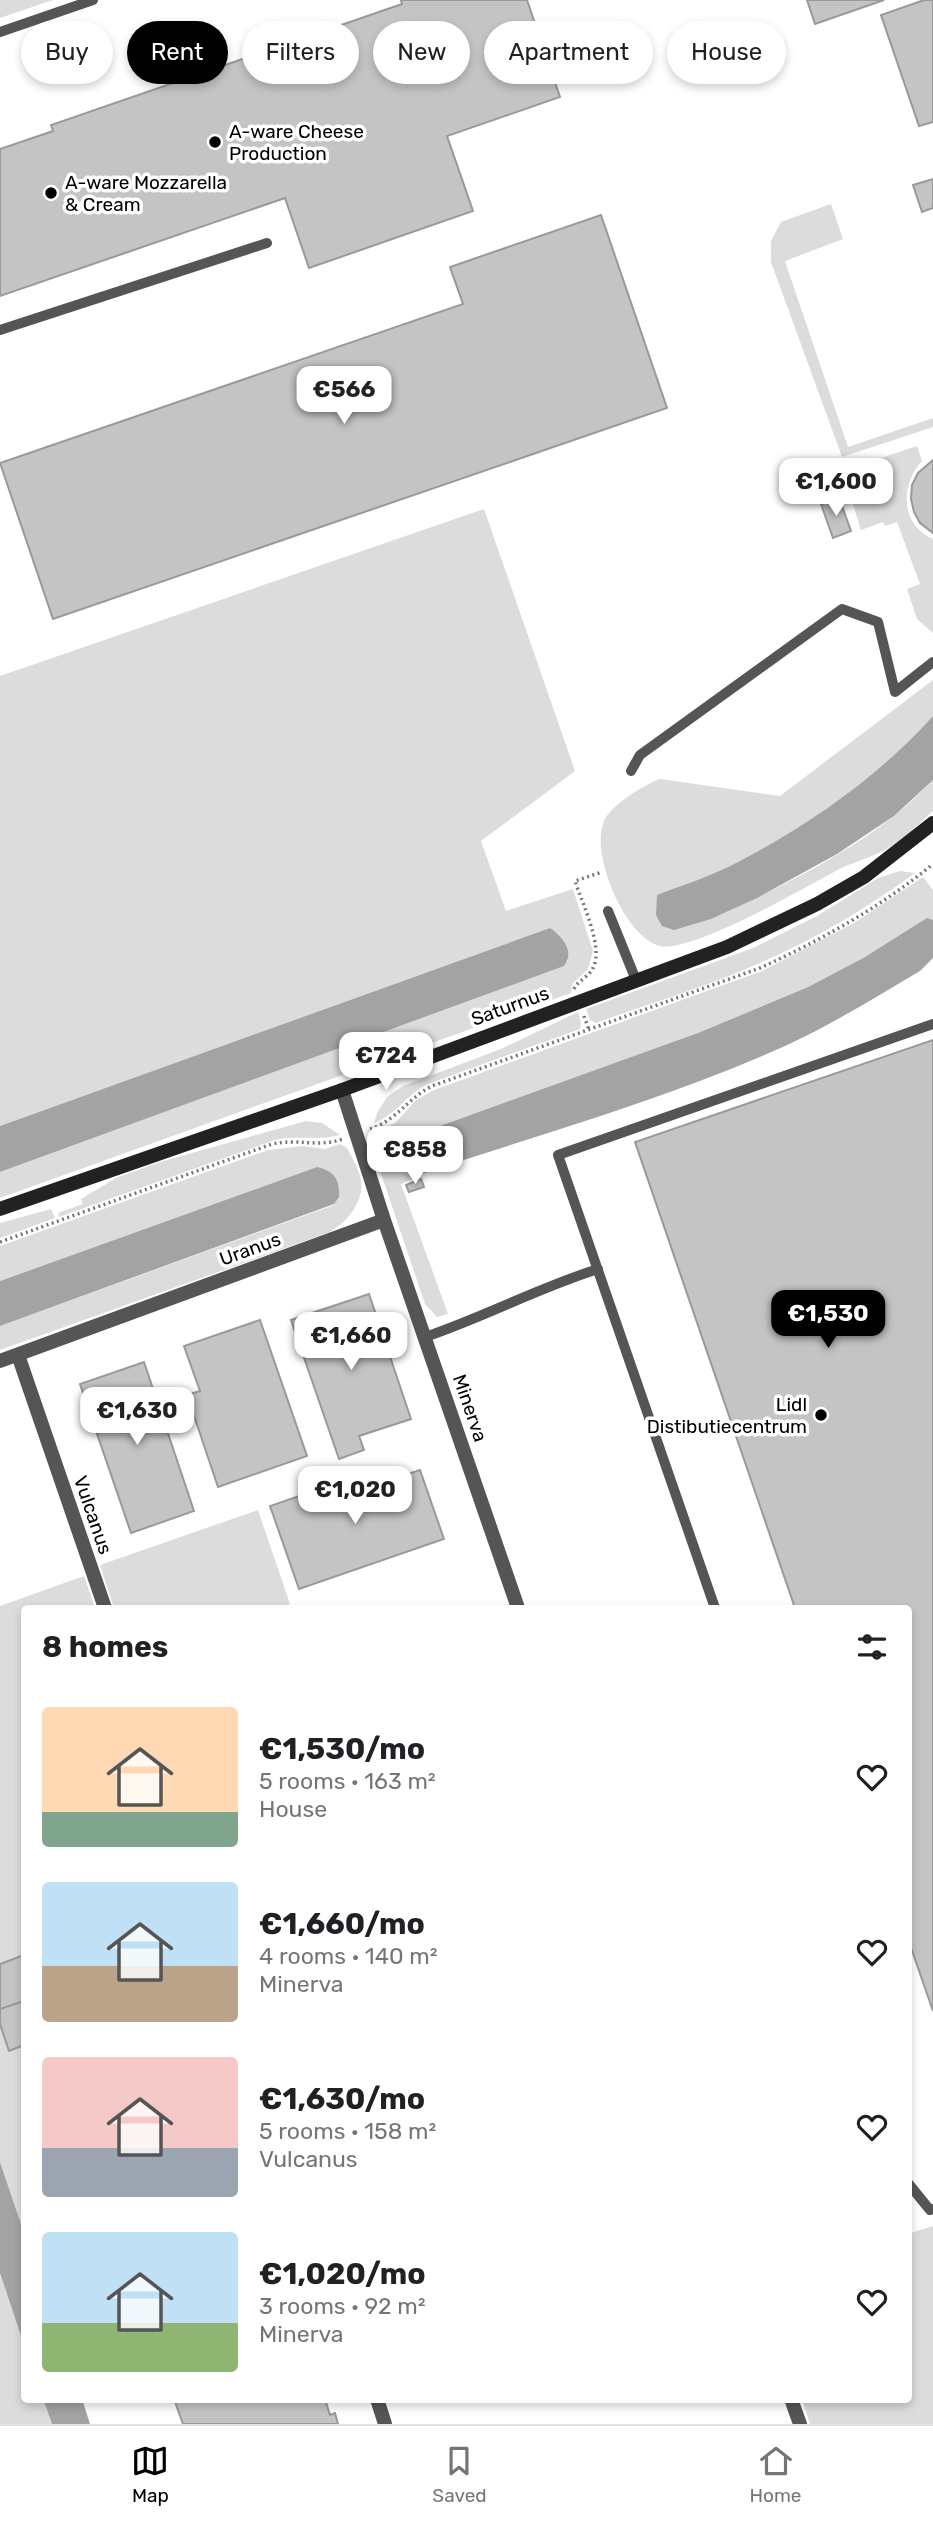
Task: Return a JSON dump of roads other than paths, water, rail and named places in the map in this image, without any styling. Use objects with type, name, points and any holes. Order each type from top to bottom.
[{"type":"main road","name":"Saturnus","points":[[0,1209],[342,1090],[737,943],[817,904],[864,877],[933,823]]},
{"type":"street","points":[[342,1090],[384,1220]]},
{"type":"street","name":"Minerva","points":[[384,1220],[517,1605]]},
{"type":"street","name":"Uranus","points":[[0,1361],[384,1220]]},
{"type":"street","name":"Vulcanus","points":[[18,1355],[104,1605]]},
{"type":"street","points":[[378,2403],[385,2424]]},
{"type":"street","points":[[792,2403],[800,2424]]},
{"type":"lane","points":[[0,32],[93,0]]},
{"type":"lane","points":[[0,331],[267,243]]},
{"type":"lane","points":[[631,771],[640,755],[842,609],[878,622],[895,692],[933,662]]},
{"type":"lane","points":[[608,911],[636,980]]},
{"type":"lane","points":[[714,1605],[558,1155],[933,1024]]},
{"type":"lane","points":[[425,1337],[597,1269]]},
{"type":"lane","points":[[912,2188],[930,2210],[933,2209]]},
{"type":"place","name":"A-ware Cheese Production","points":[[215,142]]},
{"type":"place","name":"A-ware Mozzarella & Cream","points":[[51,193]]},
{"type":"place","name":"Lidl Distibutiecentrum","points":[[821,1415]]}]
